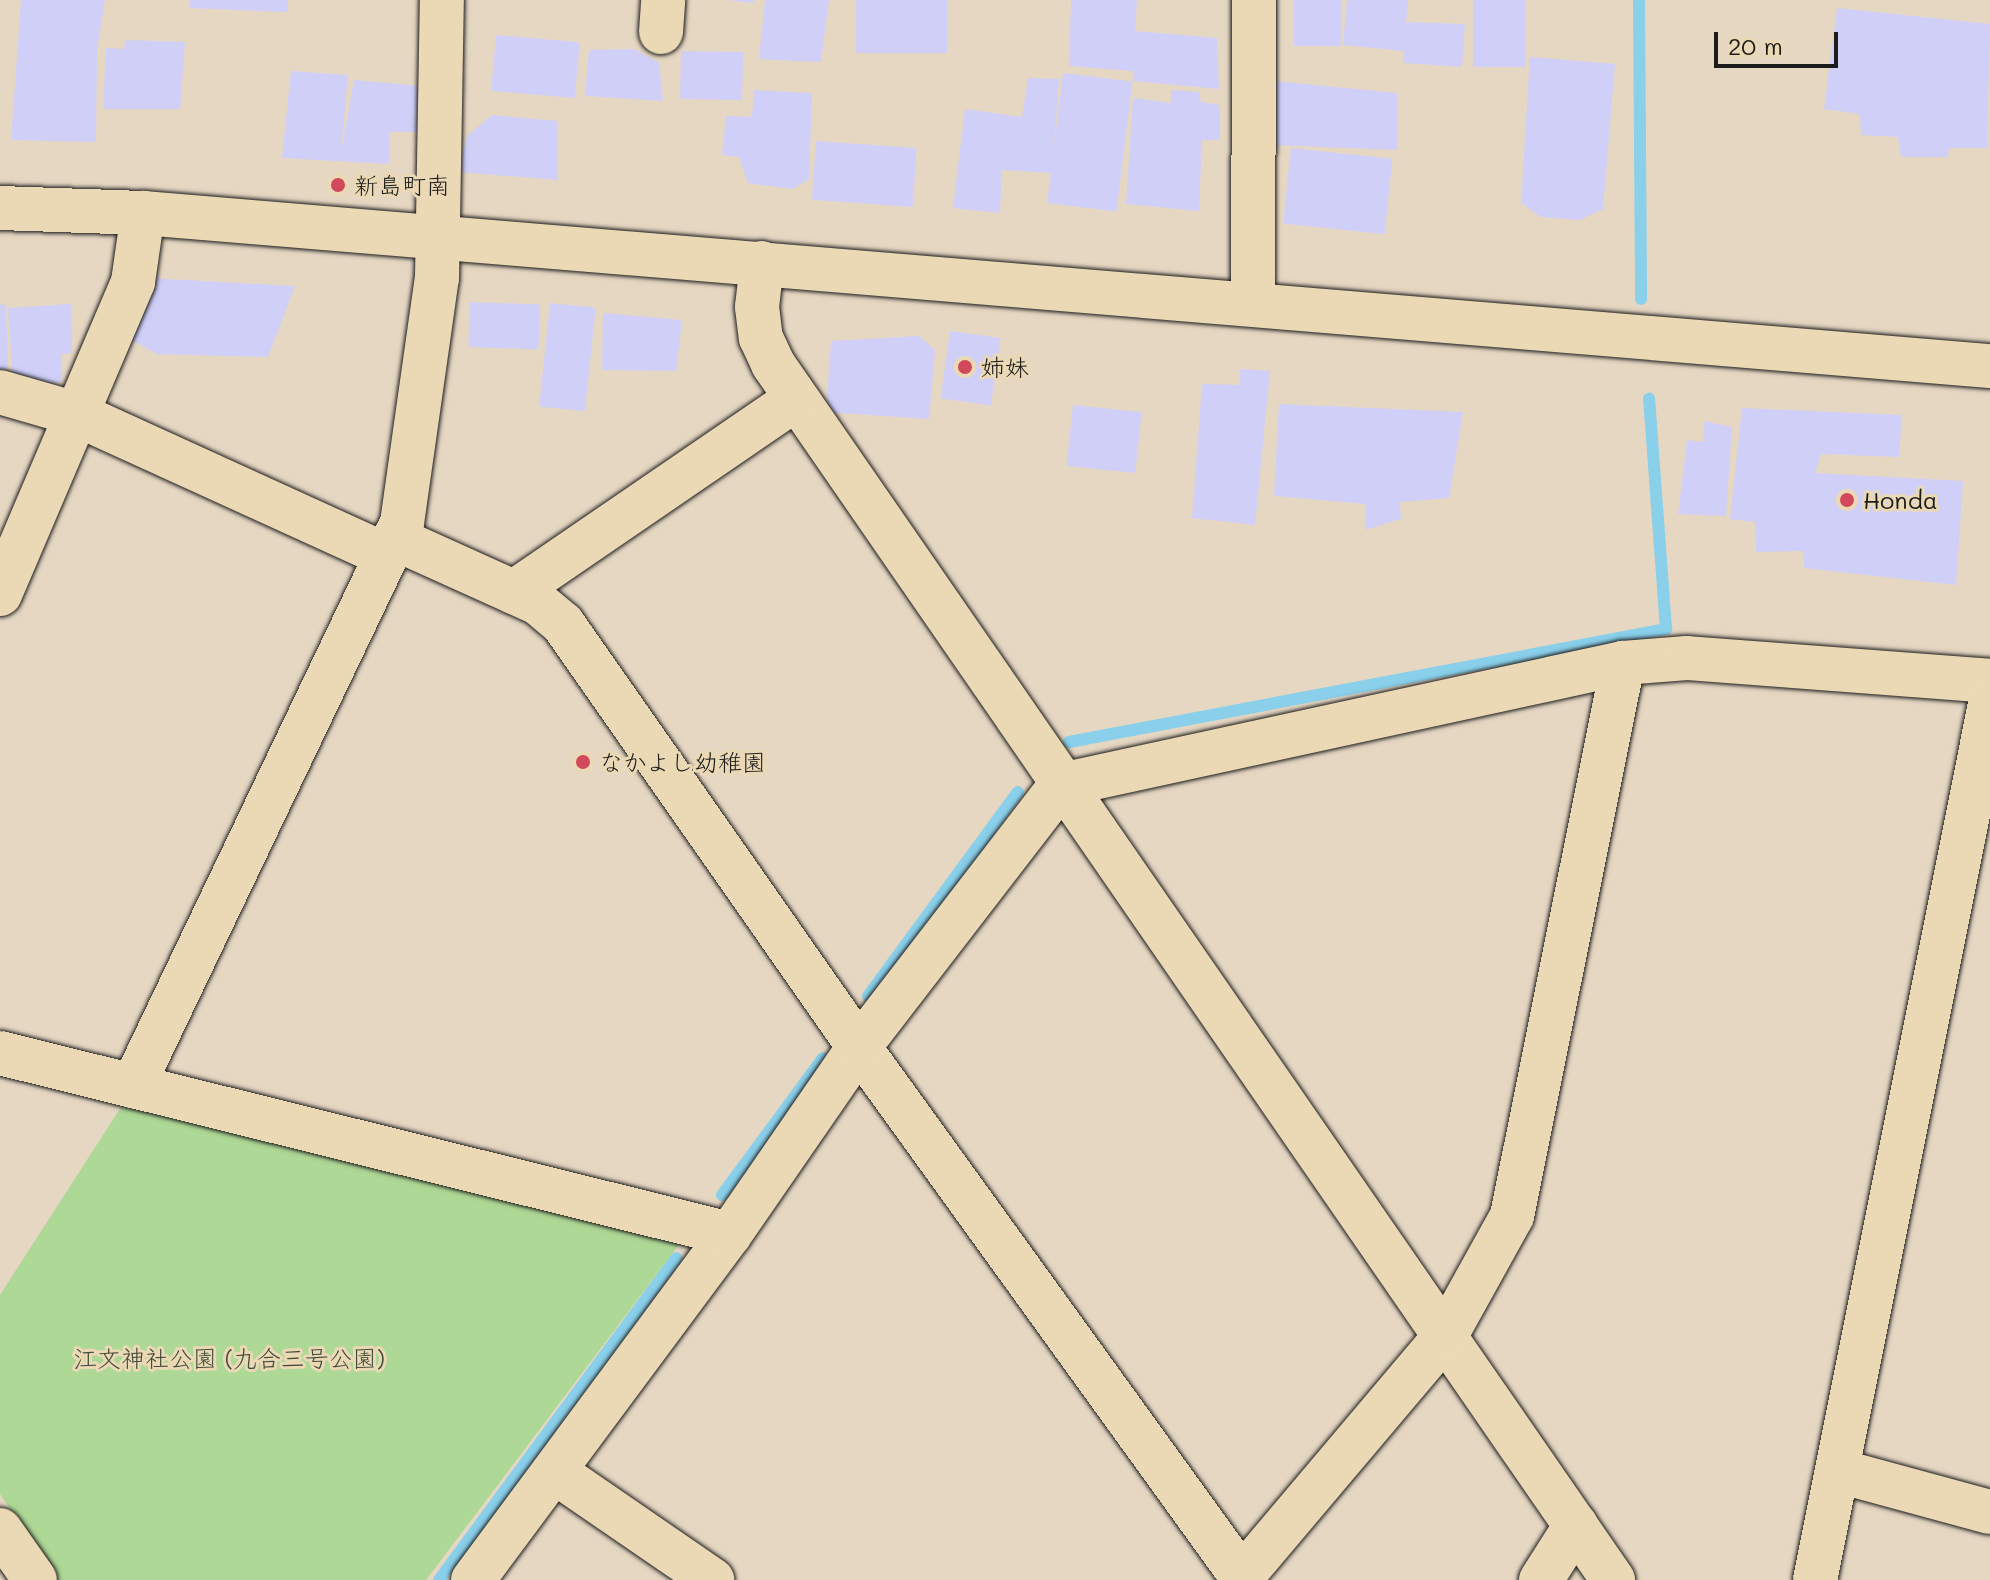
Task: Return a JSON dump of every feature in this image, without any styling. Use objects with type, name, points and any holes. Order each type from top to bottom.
[{"type":"street","points":[[133,1086],[389,547],[407,500],[439,237],[442,0]]},
{"type":"street","points":[[1253,302],[1254,0]]},
{"type":"street","points":[[0,208],[143,213],[1253,302],[1990,366]]},
{"type":"street","points":[[0,594],[133,282],[143,213]]},
{"type":"street","points":[[762,263],[757,307],[761,338],[796,399],[1613,1580]]},
{"type":"street","points":[[0,392],[76,414],[389,547],[514,592],[563,624],[859,1047],[1241,1578],[1446,1335],[1512,1216],[1623,663]]},
{"type":"street","points":[[514,592],[796,399]]},
{"type":"street","points":[[473,1580],[730,1234],[859,1047],[1061,785],[1623,663],[1687,658],[1990,681]]},
{"type":"street","points":[[1815,1580],[1990,704]]},
{"type":"street","points":[[0,1053],[730,1234]]},
{"type":"street","points":[[1839,1471],[1990,1512]]},
{"type":"street","points":[[555,1472],[712,1580]]},
{"type":"street","points":[[1541,1580],[1576,1525]]},
{"type":"street","points":[[0,1530],[35,1580]]},
{"type":"green space","name":"江文神社公園 (九合三号公園)","points":[[123,1104],[681,1242],[426,1580],[58,1580],[0,1494],[0,1295]]},
{"type":"building","points":[[21,0],[105,0],[97,50],[96,142],[11,140]]},
{"type":"building","points":[[190,0],[288,0],[288,12],[189,8]]},
{"type":"building","points":[[725,0],[754,0],[753,3]]},
{"type":"building","points":[[765,0],[829,0],[821,62],[759,59]]},
{"type":"building","points":[[856,0],[947,0],[947,53],[856,53]]},
{"type":"building","points":[[1071,0],[1137,0],[1135,31],[1217,38],[1219,89],[1133,81],[1133,71],[1069,66]]},
{"type":"building","points":[[1294,0],[1341,0],[1341,46],[1294,46]]},
{"type":"building","points":[[1347,0],[1408,0],[1406,22],[1465,24],[1462,67],[1403,63],[1404,51],[1343,45]]},
{"type":"building","points":[[1473,0],[1526,0],[1526,67],[1473,67]]},
{"type":"building","points":[[1837,8],[1990,24],[1987,148],[1949,148],[1948,157],[1901,157],[1898,137],[1861,135],[1860,114],[1824,109]]},
{"type":"building","points":[[496,35],[580,42],[575,98],[491,91]]},
{"type":"building","points":[[125,40],[185,42],[180,109],[103,109],[106,48],[124,49]]},
{"type":"building","points":[[634,49],[659,63],[663,101],[585,96],[589,50]]},
{"type":"building","points":[[681,51],[743,52],[742,100],[680,99]]},
{"type":"building","points":[[1530,57],[1615,64],[1603,209],[1580,220],[1541,217],[1521,203]]},
{"type":"building","points":[[291,71],[348,75],[341,152],[354,80],[421,86],[417,132],[389,132],[389,164],[282,158]]},
{"type":"building","points":[[1063,73],[1132,82],[1117,212],[1047,203]]},
{"type":"building","points":[[1028,78],[1059,79],[1052,173],[1002,170],[1000,213],[953,208],[965,109],[1022,117]]},
{"type":"building","points":[[1274,81],[1397,93],[1397,150],[1274,145]]},
{"type":"building","points":[[754,90],[812,93],[809,179],[792,189],[748,183],[739,157],[722,155],[726,116],[752,117]]},
{"type":"building","points":[[1171,90],[1199,92],[1201,102],[1220,105],[1220,140],[1202,140],[1199,211],[1126,204],[1133,98],[1171,103]]},
{"type":"building","points":[[492,115],[557,121],[558,180],[458,172],[467,136]]},
{"type":"building","points":[[816,141],[917,148],[913,207],[812,200]]},
{"type":"building","points":[[1291,148],[1392,159],[1384,234],[1283,224]]},
{"type":"building","points":[[148,278],[295,286],[268,357],[157,354],[125,336]]},
{"type":"building","points":[[470,302],[540,304],[538,349],[468,347]]},
{"type":"building","points":[[550,303],[596,308],[585,411],[539,406]]},
{"type":"building","points":[[6,304],[8,369],[0,370],[0,305]]},
{"type":"building","points":[[71,304],[72,353],[62,354],[61,382],[13,387],[8,308]]},
{"type":"building","points":[[603,313],[682,320],[676,371],[602,370]]},
{"type":"building","points":[[950,331],[1001,338],[991,405],[941,398]]},
{"type":"building","points":[[919,336],[935,350],[929,419],[826,412],[831,341]]},
{"type":"building","points":[[1240,369],[1270,371],[1255,525],[1192,518],[1202,384],[1240,385]]},
{"type":"building","points":[[1279,404],[1463,412],[1449,498],[1400,502],[1401,519],[1365,530],[1366,504],[1274,496]]},
{"type":"building","points":[[1073,405],[1142,412],[1135,473],[1067,466]]},
{"type":"building","name":"Honda","points":[[1742,408],[1902,415],[1899,457],[1821,454],[1815,473],[1963,481],[1956,585],[1804,568],[1803,551],[1756,552],[1755,522],[1730,519]]},
{"type":"building","points":[[1704,421],[1732,427],[1726,516],[1678,514],[1687,440],[1703,442]]},
{"type":"waterway","points":[[1639,0],[1641,299]]},
{"type":"waterway","points":[[1069,742],[1666,629],[1649,399]]},
{"type":"waterway","points":[[868,996],[1018,792]]},
{"type":"waterway","points":[[722,1195],[823,1058]]},
{"type":"waterway","points":[[439,1580],[676,1258]]},
{"type":"place","name":"新島町南","points":[[338,185]]},
{"type":"place","name":"姉妹","points":[[965,367]]},
{"type":"place","name":"Honda","points":[[1847,500]]},
{"type":"place","name":"なかよし幼稚園","points":[[583,762]]}]
